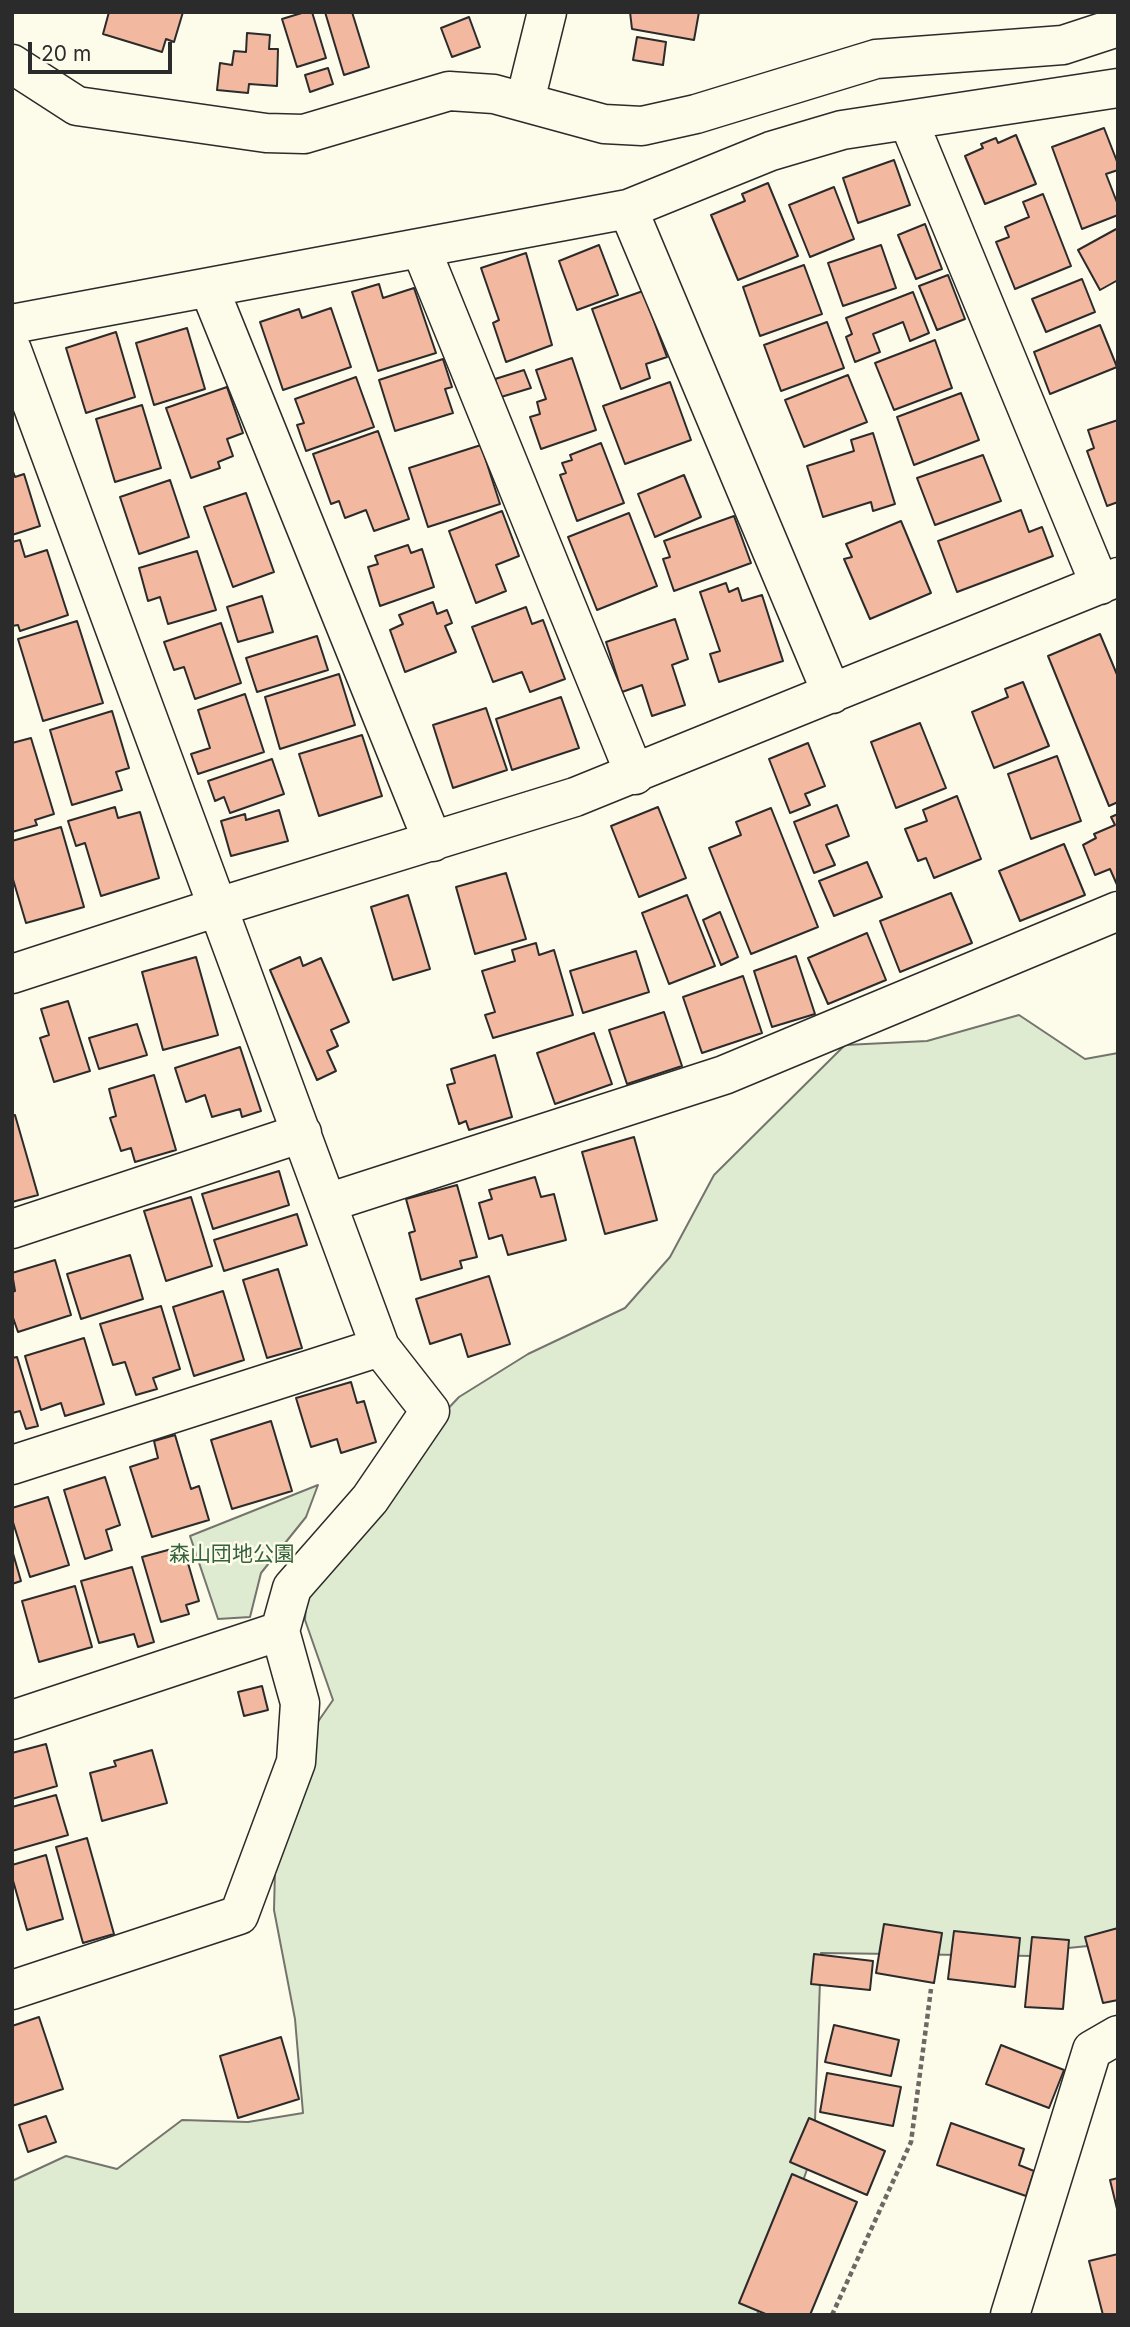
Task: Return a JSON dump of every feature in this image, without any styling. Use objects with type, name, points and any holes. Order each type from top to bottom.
[{"type":"street","points":[[525,101],[547,12]]},
{"type":"street","points":[[12,64],[77,106],[265,133],[304,134],[449,90],[494,94],[604,124],[642,126],[696,114],[876,59],[1063,45],[1118,27]]},
{"type":"street","points":[[12,324],[628,209],[771,150],[842,130],[1118,88]]},
{"type":"street","points":[[12,974],[218,907],[575,797],[635,775],[1109,581],[908,120]]},
{"type":"street","points":[[628,209],[832,694]]},
{"type":"street","points":[[421,249],[635,775]]},
{"type":"street","points":[[209,288],[433,842]]},
{"type":"street","points":[[12,350],[380,1347],[430,1411],[370,1499],[292,1588],[280,1630],[300,1703],[296,1762],[239,1915],[12,1990]]},
{"type":"street","points":[[327,1203],[724,1075],[1118,911]]},
{"type":"street","points":[[12,1229],[302,1133]]},
{"type":"street","points":[[12,1465],[380,1347]]},
{"type":"street","points":[[12,1720],[280,1630]]},
{"type":"street","points":[[1010,2315],[1092,2050],[1118,2035]]},
{"type":"path","points":[[832,2315],[911,2142],[931,1989]]},
{"type":"green space","points":[[1019,1015],[1085,1059],[1118,1053],[1118,1943],[1068,1948],[1035,1956],[821,1953],[814,2149],[757,2315],[12,2315],[12,2181],[66,2156],[117,2169],[182,2120],[248,2122],[303,2113],[295,2019],[274,1910],[276,1831],[290,1762],[333,1700],[305,1620],[308,1574],[408,1451],[459,1397],[528,1354],[625,1308],[670,1257],[714,1175],[845,1045],[927,1041]]},
{"type":"green space","name":"森山団地公園","points":[[318,1485],[306,1517],[261,1573],[250,1617],[218,1619],[190,1536]]},
{"type":"building","points":[[109,12],[183,12],[174,42],[166,39],[162,52],[103,34]]},
{"type":"building","points":[[312,12],[326,58],[297,67],[282,19]]},
{"type":"building","points":[[325,12],[352,12],[369,67],[344,75]]},
{"type":"building","points":[[630,12],[699,12],[694,40],[632,29]]},
{"type":"building","points":[[469,17],[480,47],[452,57],[441,28]]},
{"type":"building","points":[[247,33],[270,35],[269,49],[278,49],[277,86],[249,84],[248,93],[217,90],[220,63],[232,65],[234,51],[246,52]]},
{"type":"building","points":[[637,37],[666,42],[663,65],[633,60]]},
{"type":"building","points":[[328,68],[333,84],[310,92],[305,75]]},
{"type":"building","points":[[1104,128],[1118,164],[1118,170],[1106,174],[1118,205],[1118,215],[1082,229],[1052,147]]},
{"type":"building","points":[[1016,135],[1036,184],[985,204],[965,156],[983,148],[981,144],[996,138],[998,143]]},
{"type":"building","points":[[894,160],[910,205],[858,223],[843,178]]},
{"type":"building","points":[[768,183],[798,256],[738,280],[711,215],[745,201],[742,194]]},
{"type":"building","points":[[834,187],[854,239],[810,257],[789,205]]},
{"type":"building","points":[[1043,194],[1071,266],[1015,289],[996,242],[1009,237],[1005,227],[1029,217],[1023,202]]},
{"type":"building","points":[[925,224],[942,269],[916,279],[898,235]]},
{"type":"building","points":[[1118,228],[1118,280],[1100,290],[1078,250]]},
{"type":"building","points":[[599,245],[618,295],[577,310],[559,261]]},
{"type":"building","points":[[881,245],[896,288],[843,306],[828,263]]},
{"type":"building","points":[[526,253],[552,345],[506,362],[493,323],[499,320],[481,268]]},
{"type":"building","points":[[804,265],[822,314],[760,336],[743,287]]},
{"type":"building","points":[[948,275],[965,319],[937,330],[919,286]]},
{"type":"building","points":[[1082,279],[1095,312],[1046,332],[1032,299]]},
{"type":"building","points":[[379,284],[383,298],[414,288],[436,353],[378,371],[352,292]]},
{"type":"building","points":[[643,291],[667,357],[646,364],[650,378],[621,389],[592,309]]},
{"type":"building","points":[[913,292],[929,333],[910,341],[903,322],[873,334],[880,352],[855,362],[846,337],[852,334],[846,318]]},
{"type":"building","points":[[331,308],[351,367],[283,390],[260,322],[299,309],[302,318]]},
{"type":"building","points":[[827,322],[844,368],[781,391],[764,345]]},
{"type":"building","points":[[1100,325],[1117,367],[1050,394],[1034,352]]},
{"type":"building","points":[[187,328],[205,389],[154,405],[136,343]]},
{"type":"building","points":[[116,332],[135,397],[86,413],[66,348]]},
{"type":"building","points":[[935,340],[952,388],[894,410],[875,363]]},
{"type":"building","points":[[572,358],[596,430],[541,449],[530,417],[540,414],[537,402],[546,399],[536,370]]},
{"type":"building","points":[[443,359],[452,387],[445,389],[453,413],[395,431],[379,380]]},
{"type":"building","points":[[524,370],[531,388],[501,397],[495,379]]},
{"type":"building","points":[[848,375],[867,422],[804,447],[785,400]]},
{"type":"building","points":[[356,377],[374,427],[306,451],[297,425],[304,423],[295,399]]},
{"type":"building","points":[[670,382],[691,440],[625,464],[603,406]]},
{"type":"building","points":[[227,387],[243,433],[227,439],[233,456],[218,462],[220,468],[191,478],[166,408]]},
{"type":"building","points":[[961,393],[979,440],[914,465],[897,417]]},
{"type":"building","points":[[142,405],[161,468],[115,482],[96,419]]},
{"type":"building","points":[[1118,420],[1118,502],[1107,506],[1087,451],[1094,448],[1088,430]]},
{"type":"building","points":[[378,431],[409,519],[374,531],[366,510],[345,518],[339,501],[331,504],[313,454]]},
{"type":"building","points":[[873,433],[895,504],[873,511],[871,502],[823,517],[807,466],[854,451],[851,440]]},
{"type":"building","points":[[601,443],[624,503],[577,521],[560,475],[566,473],[562,463],[572,460],[570,455]]},
{"type":"building","points":[[481,445],[500,504],[428,527],[409,468]]},
{"type":"building","points":[[983,455],[1001,501],[935,525],[917,478]]},
{"type":"building","points":[[12,469],[15,477],[24,474],[40,526],[12,535]]},
{"type":"building","points":[[684,475],[701,517],[655,537],[638,494]]},
{"type":"building","points":[[170,480],[189,537],[139,554],[120,497]]},
{"type":"building","points":[[246,493],[274,572],[233,587],[204,507]]},
{"type":"building","points":[[1021,510],[1029,532],[1042,527],[1053,556],[957,592],[938,541]]},
{"type":"building","points":[[502,511],[519,556],[496,565],[506,591],[476,603],[449,531]]},
{"type":"building","points":[[629,513],[657,586],[597,610],[568,537]]},
{"type":"building","points":[[734,516],[751,563],[674,591],[663,559],[670,557],[664,541]]},
{"type":"building","points":[[901,521],[931,593],[870,619],[844,559],[852,557],[846,544]]},
{"type":"building","points":[[20,540],[25,557],[47,550],[68,615],[20,631],[18,625],[12,626],[12,542]]},
{"type":"building","points":[[408,545],[411,553],[422,549],[434,587],[380,606],[368,567],[378,564],[375,556]]},
{"type":"building","points":[[197,551],[216,610],[168,624],[160,597],[148,601],[139,568]]},
{"type":"building","points":[[726,583],[729,592],[738,588],[742,601],[762,595],[783,661],[719,682],[710,654],[720,651],[700,592]]},
{"type":"building","points":[[262,596],[273,632],[238,642],[227,607]]},
{"type":"building","points":[[433,602],[437,614],[447,610],[452,623],[445,626],[456,652],[405,672],[390,630],[403,624],[399,615]]},
{"type":"building","points":[[526,607],[532,624],[543,620],[565,679],[530,692],[522,672],[493,682],[472,627]]},
{"type":"building","points":[[675,619],[688,659],[672,665],[685,705],[652,716],[642,685],[622,692],[606,642]]},
{"type":"building","points":[[77,621],[103,703],[43,721],[18,639]]},
{"type":"building","points":[[221,623],[241,683],[195,699],[184,667],[174,670],[164,642]]},
{"type":"building","points":[[1100,634],[1118,677],[1118,802],[1109,806],[1048,656]]},
{"type":"building","points":[[317,636],[328,670],[257,692],[246,658]]},
{"type":"building","points":[[339,674],[355,725],[280,749],[265,697]]},
{"type":"building","points":[[1023,682],[1049,746],[994,768],[972,712],[1008,697],[1005,689]]},
{"type":"building","points":[[245,694],[264,752],[198,774],[191,754],[210,748],[198,710]]},
{"type":"building","points":[[561,697],[579,748],[512,770],[496,719]]},
{"type":"building","points":[[486,708],[507,770],[453,788],[433,725]]},
{"type":"building","points":[[112,711],[129,768],[116,772],[122,790],[72,805],[50,730]]},
{"type":"building","points":[[920,723],[946,788],[896,808],[871,742]]},
{"type":"building","points":[[362,735],[382,796],[319,816],[299,754]]},
{"type":"building","points":[[31,738],[54,814],[35,820],[37,825],[12,832],[12,743]]},
{"type":"building","points":[[808,743],[825,786],[805,794],[810,805],[790,813],[769,759]]},
{"type":"building","points":[[1057,756],[1081,821],[1031,839],[1008,774]]},
{"type":"building","points":[[272,759],[284,794],[230,813],[224,797],[215,801],[208,781]]},
{"type":"building","points":[[957,796],[981,859],[934,878],[926,858],[918,861],[905,829],[927,821],[923,810]]},
{"type":"building","points":[[837,805],[849,836],[826,845],[835,865],[814,873],[794,822]]},
{"type":"building","points":[[115,807],[118,818],[140,812],[159,878],[101,896],[85,843],[76,846],[68,821]]},
{"type":"building","points":[[658,807],[686,878],[639,897],[611,826]]},
{"type":"building","points":[[771,808],[818,927],[751,954],[709,848],[741,835],[736,822]]},
{"type":"building","points":[[279,810],[288,841],[231,856],[221,821],[245,814],[246,820]]},
{"type":"building","points":[[1118,814],[1118,887],[1110,869],[1095,875],[1083,845],[1096,838],[1094,834],[1115,825],[1111,817]]},
{"type":"building","points":[[61,827],[84,907],[26,923],[12,876],[12,841]]},
{"type":"building","points":[[1064,844],[1085,895],[1020,921],[999,871]]},
{"type":"building","points":[[867,862],[882,897],[834,916],[819,881]]},
{"type":"building","points":[[506,873],[526,939],[475,954],[456,887]]},
{"type":"building","points":[[951,893],[972,943],[900,972],[880,921]]},
{"type":"building","points":[[408,895],[430,969],[393,980],[371,907]]},
{"type":"building","points":[[687,895],[715,966],[669,984],[642,913]]},
{"type":"building","points":[[720,912],[738,957],[721,965],[703,920]]},
{"type":"building","points":[[867,933],[886,980],[828,1004],[808,958]]},
{"type":"building","points":[[536,943],[539,955],[554,950],[573,1015],[493,1038],[485,1015],[495,1012],[482,971],[515,961],[512,950]]},
{"type":"building","points":[[636,951],[649,992],[583,1013],[570,971]]},
{"type":"building","points":[[796,956],[815,1014],[772,1027],[754,971]]},
{"type":"building","points":[[196,957],[218,1035],[163,1050],[142,972]]},
{"type":"building","points":[[300,957],[303,966],[321,958],[349,1022],[331,1030],[338,1046],[327,1051],[336,1071],[317,1080],[270,970]]},
{"type":"building","points":[[743,976],[762,1033],[702,1053],[683,997]]},
{"type":"building","points":[[68,1001],[90,1071],[54,1082],[40,1038],[49,1035],[41,1009]]},
{"type":"building","points":[[664,1012],[682,1066],[627,1084],[609,1030]]},
{"type":"building","points":[[137,1024],[147,1055],[99,1069],[89,1038]]},
{"type":"building","points":[[594,1033],[612,1084],[555,1104],[537,1053]]},
{"type":"building","points":[[240,1047],[261,1111],[242,1117],[240,1109],[212,1117],[205,1095],[186,1102],[175,1068]]},
{"type":"building","points":[[495,1055],[512,1117],[469,1130],[466,1121],[459,1124],[447,1085],[455,1083],[451,1069]]},
{"type":"building","points":[[154,1075],[176,1150],[135,1162],[131,1148],[121,1151],[110,1118],[116,1116],[109,1089]]},
{"type":"building","points":[[15,1115],[38,1195],[12,1202],[12,1116]]},
{"type":"building","points":[[634,1137],[657,1220],[605,1234],[582,1152]]},
{"type":"building","points":[[279,1171],[289,1205],[213,1229],[202,1194]]},
{"type":"building","points":[[535,1177],[541,1197],[554,1194],[566,1240],[508,1255],[502,1235],[489,1239],[479,1203],[492,1199],[489,1190]]},
{"type":"building","points":[[457,1185],[477,1257],[460,1261],[462,1268],[421,1280],[409,1233],[415,1231],[406,1199]]},
{"type":"building","points":[[191,1197],[212,1266],[166,1281],[144,1211]]},
{"type":"building","points":[[297,1214],[307,1245],[224,1271],[214,1240]]},
{"type":"building","points":[[130,1255],[143,1299],[81,1319],[67,1274]]},
{"type":"building","points":[[55,1260],[71,1315],[18,1332],[12,1315],[12,1292],[15,1291],[12,1273]]},
{"type":"building","points":[[278,1269],[302,1348],[267,1358],[243,1280]]},
{"type":"building","points":[[489,1276],[510,1344],[468,1357],[461,1334],[430,1344],[416,1299]]},
{"type":"building","points":[[223,1291],[244,1360],[194,1376],[173,1307]]},
{"type":"building","points":[[161,1306],[180,1369],[153,1378],[157,1389],[136,1395],[125,1362],[113,1365],[100,1324]]},
{"type":"building","points":[[84,1338],[104,1404],[65,1416],[61,1403],[41,1410],[25,1356]]},
{"type":"building","points":[[17,1357],[38,1426],[26,1429],[20,1411],[12,1413],[12,1358]]},
{"type":"building","points":[[351,1382],[357,1403],[364,1401],[376,1442],[341,1453],[337,1439],[311,1447],[296,1398]]},
{"type":"building","points":[[271,1421],[292,1491],[232,1509],[211,1440]]},
{"type":"building","points":[[175,1435],[191,1489],[199,1486],[209,1520],[152,1537],[130,1467],[158,1458],[154,1441]]},
{"type":"building","points":[[105,1477],[120,1525],[106,1530],[112,1550],[85,1559],[64,1490]]},
{"type":"building","points":[[48,1497],[69,1565],[30,1577],[12,1519],[12,1508]]},
{"type":"building","points":[[183,1546],[199,1601],[186,1605],[189,1614],[161,1622],[142,1557]]},
{"type":"building","points":[[12,1550],[21,1581],[12,1584]]},
{"type":"building","points":[[132,1567],[154,1642],[138,1647],[134,1634],[99,1643],[81,1581]]},
{"type":"building","points":[[75,1586],[92,1647],[39,1662],[22,1601]]},
{"type":"building","points":[[262,1686],[268,1710],[244,1716],[238,1692]]},
{"type":"building","points":[[46,1744],[57,1786],[12,1799],[12,1753]]},
{"type":"building","points":[[152,1750],[167,1803],[102,1821],[90,1773],[116,1766],[114,1761]]},
{"type":"building","points":[[56,1795],[68,1835],[12,1851],[12,1807]]},
{"type":"building","points":[[87,1838],[114,1934],[83,1943],[56,1847]]},
{"type":"building","points":[[46,1855],[63,1919],[27,1930],[12,1877],[12,1865]]},
{"type":"building","points":[[884,1924],[942,1933],[934,1983],[876,1973]]},
{"type":"building","points":[[1118,1928],[1118,2000],[1103,2003],[1085,1937]]},
{"type":"building","points":[[954,1931],[1020,1938],[1015,1987],[948,1979]]},
{"type":"building","points":[[1032,1937],[1069,1940],[1063,2009],[1025,2007]]},
{"type":"building","points":[[814,1954],[873,1961],[870,1990],[811,1984]]},
{"type":"building","points":[[39,2017],[63,2089],[12,2106],[12,2026]]},
{"type":"building","points":[[834,2025],[899,2040],[891,2076],[825,2062]]},
{"type":"building","points":[[281,2037],[299,2099],[238,2118],[220,2056]]},
{"type":"building","points":[[1001,2045],[1064,2070],[1049,2108],[986,2084]]},
{"type":"building","points":[[827,2073],[901,2087],[893,2126],[820,2112]]},
{"type":"building","points":[[46,2116],[56,2142],[28,2152],[19,2125]]},
{"type":"building","points":[[809,2118],[885,2151],[867,2195],[790,2162]]},
{"type":"building","points":[[951,2123],[1024,2149],[1019,2165],[1034,2171],[1026,2196],[937,2165]]},
{"type":"building","points":[[792,2174],[857,2202],[810,2315],[768,2315],[739,2303]]},
{"type":"building","points":[[1118,2178],[1118,2213],[1110,2180]]},
{"type":"building","points":[[1118,2254],[1118,2315],[1103,2315],[1089,2261]]}]
